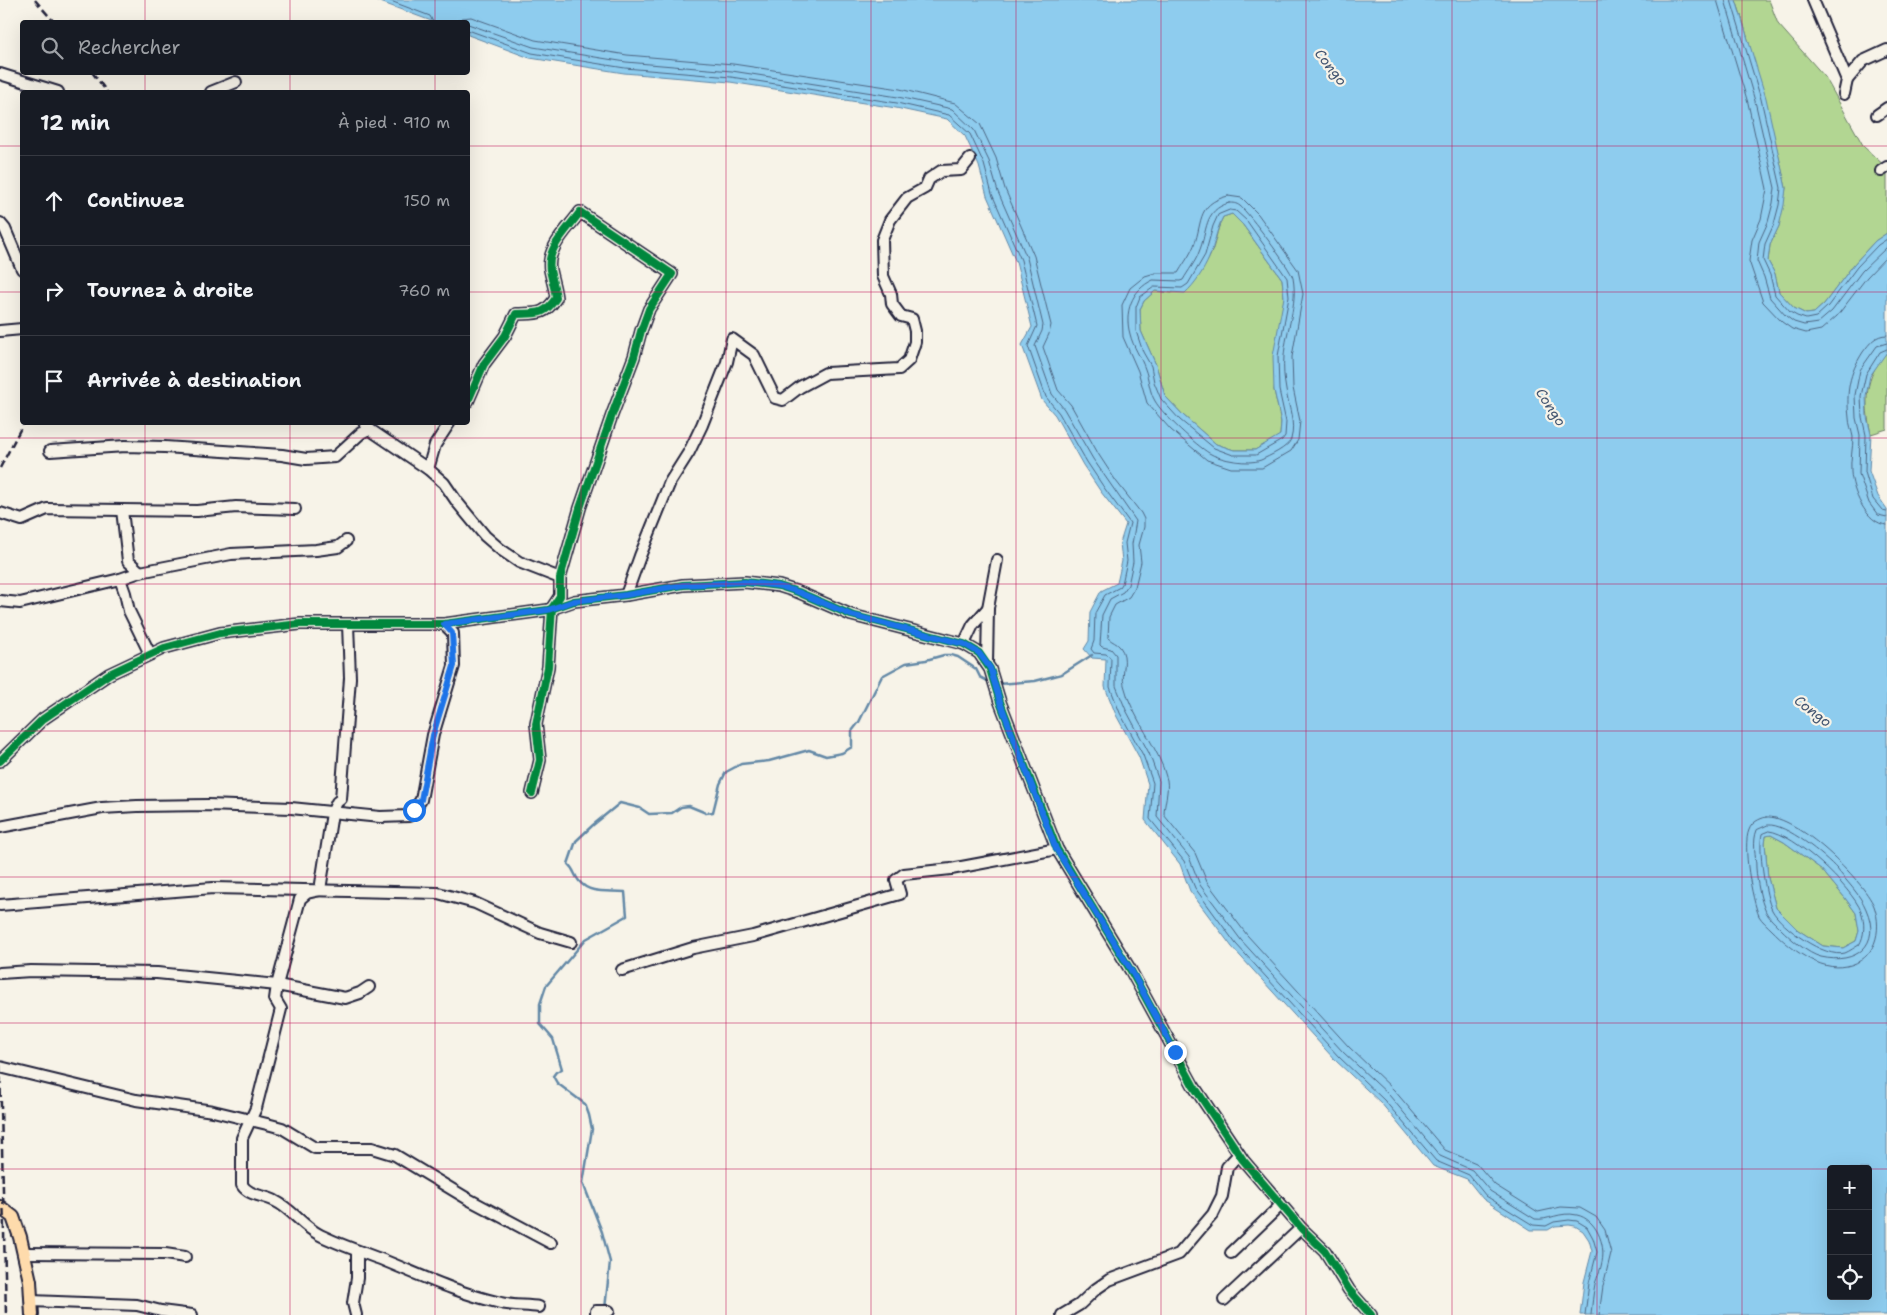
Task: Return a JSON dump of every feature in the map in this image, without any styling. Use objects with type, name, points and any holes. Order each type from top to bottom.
[{"type":"main road","points":[[0,1207],[13,1217],[25,1253],[30,1281],[32,1315]]},
{"type":"street","points":[[1813,0],[1847,80]]},
{"type":"street","points":[[1844,94],[1847,80],[1863,61],[1887,50]]},
{"type":"street","points":[[0,74],[52,90]]},
{"type":"street","points":[[216,90],[236,82]]},
{"type":"street","points":[[1877,115],[1887,108]]},
{"type":"street","points":[[626,595],[670,482],[689,452],[702,425],[727,362],[732,339],[754,355],[775,398],[783,400],[800,387],[826,373],[899,369],[909,360],[915,342],[915,331],[912,319],[901,316],[892,304],[891,294],[883,276],[882,240],[890,220],[907,198],[925,188],[929,179],[941,171],[961,170],[970,159]]},
{"type":"street","points":[[470,396],[484,364],[505,336],[516,314],[538,313],[549,309],[556,298],[555,284],[550,270],[550,253],[580,212],[672,274],[649,309],[634,357],[580,508],[560,578],[560,596],[552,608],[548,667],[536,724],[540,760],[532,792]]},
{"type":"street","points":[[0,223],[15,249],[20,263]]},
{"type":"street","points":[[0,331],[20,329]]},
{"type":"street","points":[[428,469],[435,445],[448,425]]},
{"type":"street","points":[[50,451],[126,446],[165,447],[282,455],[306,459],[334,456],[361,433],[366,426],[428,469],[444,483],[485,536],[500,550],[519,562],[560,578]]},
{"type":"street","points":[[0,513],[22,520],[47,509],[197,511],[236,507],[295,509]]},
{"type":"street","points":[[122,510],[128,561],[140,572]]},
{"type":"street","points":[[0,601],[20,603],[120,579],[140,572],[231,554],[316,550],[338,547],[346,541]]},
{"type":"street","points":[[987,664],[988,608],[997,560]]},
{"type":"street","points":[[120,579],[129,611],[150,654]]},
{"type":"street","points":[[0,761],[43,719],[110,674],[164,648],[220,633],[300,624],[444,624],[552,608],[574,601],[626,595],[683,585],[745,582],[763,583],[798,592],[851,615],[964,644],[979,653],[987,664],[1056,849],[1131,970],[1193,1085],[1238,1154],[1301,1228],[1325,1251],[1366,1313]]},
{"type":"street","points":[[964,644],[973,625],[988,608]]},
{"type":"street","points":[[320,890],[332,812],[337,802],[341,799],[350,678],[348,624]]},
{"type":"street","points":[[0,827],[102,808],[208,804],[291,808],[380,817],[409,816],[421,800],[433,735],[454,666],[452,633],[444,624]]},
{"type":"street","points":[[622,970],[693,948],[753,936],[900,894],[896,880],[904,874],[951,869],[1056,849]]},
{"type":"street","points":[[0,905],[213,888],[438,893],[475,903],[540,933],[571,942]]},
{"type":"street","points":[[320,890],[307,893],[300,899],[277,985],[275,999],[281,1009],[256,1108],[242,1138],[241,1179],[244,1188],[248,1192],[274,1200],[287,1208],[297,1219],[318,1234],[357,1251],[447,1287],[502,1304],[538,1306]]},
{"type":"street","points":[[0,973],[31,971],[157,973],[277,985],[345,998],[360,993],[369,987]]},
{"type":"street","points":[[0,1067],[136,1100],[212,1111],[282,1128],[315,1148],[372,1148],[395,1155],[468,1199],[551,1243]]},
{"type":"street","points":[[1062,1315],[1079,1305],[1109,1280],[1179,1254],[1213,1214],[1222,1196],[1227,1167],[1238,1154]]},
{"type":"street","points":[[1231,1253],[1281,1205]]},
{"type":"street","points":[[1224,1300],[1301,1228]]},
{"type":"street","points":[[356,1315],[353,1303],[357,1278],[357,1251]]},
{"type":"street","points":[[25,1253],[165,1254],[185,1257]]},
{"type":"street","points":[[31,1301],[137,1305],[161,1311],[192,1315]]},
{"type":"street","points":[[596,1313],[609,1312]]},
{"type":"green space","points":[[1736,0],[1769,0],[1778,24],[1825,77],[1864,147],[1887,168],[1887,233],[1875,241],[1854,264],[1824,304],[1814,313],[1806,314],[1794,308],[1779,292],[1775,274],[1768,261],[1770,245],[1779,226],[1786,188],[1771,123]]},
{"type":"green space","points":[[1232,214],[1243,225],[1282,279],[1284,297],[1274,390],[1281,422],[1280,436],[1255,450],[1234,450],[1216,444],[1184,416],[1165,396],[1156,365],[1141,331],[1140,309],[1144,301],[1155,291],[1172,293],[1198,273],[1206,264],[1211,253],[1223,217]]},
{"type":"green space","points":[[1887,352],[1887,429],[1871,434],[1867,411],[1868,390],[1870,380],[1879,361]]},
{"type":"green space","points":[[1771,835],[1784,842],[1821,869],[1845,898],[1856,913],[1859,931],[1856,941],[1843,948],[1823,946],[1798,930],[1776,908],[1768,878],[1765,843],[1766,836]]},
{"type":"water","name":"Congo","points":[[375,0],[1736,0],[1766,98],[1786,188],[1779,226],[1770,245],[1768,261],[1775,274],[1779,292],[1794,308],[1806,314],[1814,313],[1824,304],[1854,264],[1875,241],[1887,233],[1887,352],[1870,376],[1866,396],[1867,417],[1871,434],[1869,471],[1878,496],[1887,509],[1887,1315],[1580,1315],[1584,1282],[1592,1251],[1589,1240],[1583,1231],[1569,1225],[1555,1226],[1548,1230],[1531,1230],[1483,1199],[1467,1179],[1433,1166],[1381,1103],[1335,1060],[1232,947],[1190,891],[1180,864],[1145,820],[1148,784],[1139,757],[1116,715],[1105,687],[1106,659],[1092,658],[1084,649],[1089,641],[1090,612],[1101,591],[1117,583],[1122,561],[1120,543],[1126,524],[1101,492],[1083,465],[1055,415],[1042,400],[1022,345],[1032,327],[1016,262],[987,196],[979,166],[965,136],[947,119],[896,108],[730,82],[624,73],[530,58],[470,36],[470,20],[429,20]],"holes":[[[1232,214],[1243,225],[1282,279],[1284,297],[1273,356],[1274,390],[1281,422],[1280,435],[1255,450],[1234,450],[1216,444],[1184,416],[1165,396],[1156,365],[1141,331],[1140,309],[1144,301],[1155,291],[1185,293],[1189,289],[1207,263],[1223,217]],[[1771,835],[1784,842],[1821,869],[1856,913],[1859,931],[1856,941],[1843,948],[1823,946],[1798,930],[1776,908],[1768,878],[1766,836]]]},
{"type":"waterway","points":[[605,1309],[610,1262],[602,1232],[583,1183],[592,1129],[589,1115],[585,1104],[557,1083],[553,1076],[562,1069],[553,1039],[540,1024],[540,1004],[546,986],[586,939],[627,916],[625,892],[594,890],[583,885],[577,879],[568,864],[576,841],[620,803],[640,808],[649,814],[672,813],[681,807],[689,806],[706,813],[713,812],[720,784],[726,772],[741,764],[769,761],[809,750],[826,756],[842,753],[852,747],[852,731],[859,722],[882,676],[906,663],[951,655],[958,657],[976,669],[980,677],[991,683]]},
{"type":"waterway","points":[[998,684],[1035,681],[1062,674],[1092,655]]},
{"type":"railway","points":[[35,0],[52,20]]},
{"type":"railway","points":[[94,75],[106,90]]},
{"type":"railway","points":[[0,468],[22,425]]},
{"type":"railway","points":[[0,1065],[6,1315]]},
{"type":"cycle path","points":[[470,396],[484,364],[505,336],[516,314],[544,311],[556,298],[550,270],[551,254],[559,239],[580,212],[672,274],[649,309],[634,357],[580,508],[560,578],[560,596],[552,608],[548,667],[536,724],[540,760],[532,793]]},
{"type":"cycle path","points":[[0,761],[43,719],[109,674],[164,648],[220,633],[300,624],[444,624],[548,610],[574,601],[626,595],[683,585],[745,582],[779,586],[798,592],[851,615],[964,644],[979,653],[990,669],[1000,702],[1057,849],[1131,971],[1193,1085],[1243,1160],[1301,1228],[1325,1251],[1349,1290],[1371,1315]]},
{"type":"route","points":[[414,810],[421,800],[433,735],[454,666],[454,641],[452,633],[444,624],[548,610],[574,601],[626,595],[683,585],[745,582],[779,586],[798,592],[851,615],[964,644],[979,653],[990,668],[1000,702],[1056,849],[1131,970],[1175,1052]]}]
